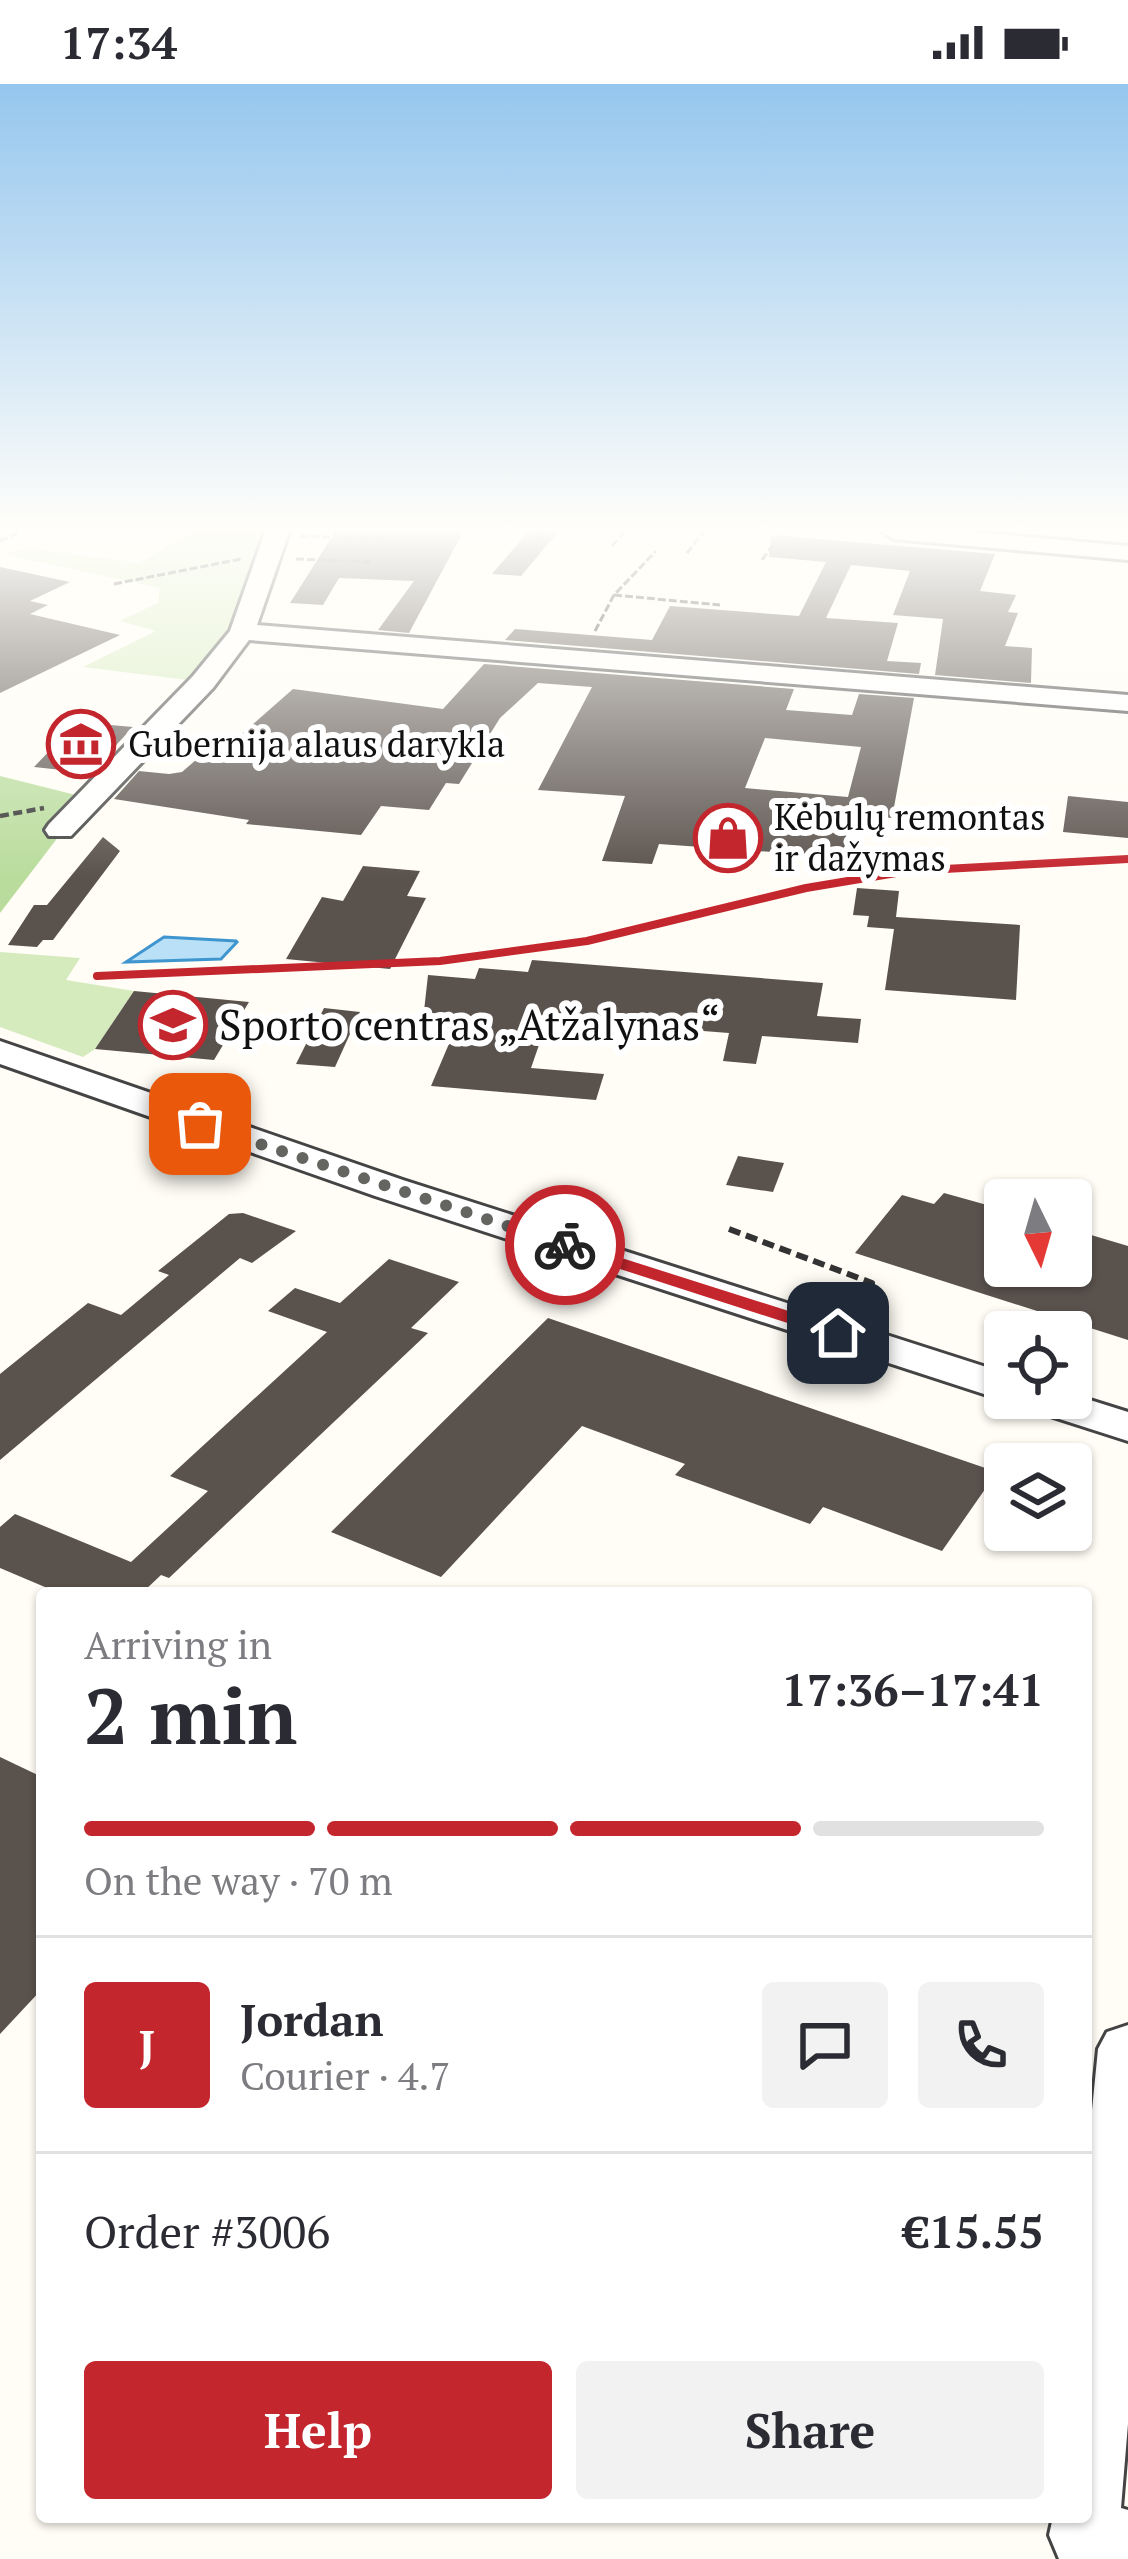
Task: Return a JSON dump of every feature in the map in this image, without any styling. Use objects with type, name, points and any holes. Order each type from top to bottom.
[{"type":"street","points":[[60,830],[203,682],[230,648]]},
{"type":"street","points":[[435,648],[1128,703]]},
{"type":"street","points":[[0,1052],[368,1181],[984,1381]]},
{"type":"street","points":[[1092,1416],[1128,1427]]},
{"type":"street","points":[[1093,2534],[1128,2049]]},
{"type":"path","points":[[729,1229],[872,1283],[862,1296]]},
{"type":"green space","points":[[123,648],[223,648],[203,682],[83,667]]},
{"type":"green space","points":[[0,776],[88,798],[0,913]]},
{"type":"green space","points":[[0,952],[80,958],[66,980],[134,991],[95,1049],[83,1057],[0,1027]]},
{"type":"water","points":[[164,937],[237,942],[221,959],[126,962]]},
{"type":"building","points":[[0,648],[94,648],[0,693]]},
{"type":"building","points":[[596,648],[891,648],[887,661],[921,663],[919,674]]},
{"type":"building","points":[[939,648],[1032,648],[1031,683],[935,675]]},
{"type":"building","points":[[484,664],[794,689],[786,710],[852,715],[859,694],[914,698],[892,818],[850,814],[843,857],[659,844],[652,864],[602,861],[625,796],[538,790],[592,687],[538,683],[500,718],[459,784],[446,783],[429,810],[381,806],[361,835],[246,824],[249,820],[114,799],[139,771],[169,774],[182,772],[197,759],[211,761],[293,689],[443,709]],"holes":[[[765,738],[861,747],[848,797],[745,788]]]},
{"type":"building","name":"Gubernija alaus darykla","points":[[77,722],[133,727],[90,773],[34,767]]},
{"type":"building","points":[[1068,796],[1128,802],[1128,838],[1063,832]]},
{"type":"building","points":[[103,837],[120,851],[53,940],[43,940],[37,947],[8,945],[34,905],[47,905]]},
{"type":"building","points":[[363,866],[420,871],[407,896],[426,898],[390,969],[286,959],[322,897],[343,901]]},
{"type":"building","points":[[857,888],[899,891],[896,917],[1020,925],[1016,1000],[885,990],[894,929],[867,927],[869,916],[853,915]]},
{"type":"building","points":[[532,960],[823,983],[817,1016],[861,1019],[858,1043],[762,1036],[756,1064],[723,1061],[729,1033],[548,1019],[531,1068],[604,1074],[596,1100],[431,1086],[454,1032],[422,1029],[428,975],[475,979],[479,968],[528,972]]},
{"type":"building","name":"Sporto centras „Atžalynas“","points":[[134,991],[249,1002],[214,1060],[95,1049]]},
{"type":"building","points":[[324,1008],[360,1012],[335,1067],[296,1064]]},
{"type":"building","points":[[738,1156],[784,1163],[773,1192],[726,1185]]},
{"type":"building","points":[[944,1193],[984,1204],[984,1287],[1092,1287],[1092,1235],[1128,1246],[1128,1340],[1092,1329],[1092,1311],[1037,1311],[855,1253],[902,1195],[934,1204]]},
{"type":"building","points":[[243,1213],[296,1231],[252,1263],[240,1258],[0,1460],[0,1374],[88,1303],[121,1315],[169,1275],[158,1271],[229,1214]]},
{"type":"building","points":[[389,1259],[459,1282],[411,1328],[428,1333],[169,1578],[161,1575],[148,1587],[45,1587],[0,1568],[0,1527],[15,1514],[131,1562],[208,1491],[170,1476],[327,1332],[268,1311],[295,1288],[340,1303]]},
{"type":"building","points":[[548,1318],[984,1468],[984,1491],[942,1551],[823,1507],[810,1524],[675,1475],[685,1464],[582,1426],[441,1577],[331,1532]]},
{"type":"building","points":[[0,1757],[36,1774],[36,1995],[0,2034]]},
{"type":"railway","points":[[97,976],[440,961],[587,941],[806,888],[908,871],[1128,859]]},
{"type":"way so far","points":[[200,1124],[565,1245]]},
{"type":"place","name":"Gubernija alaus darykla","points":[[81,744]]},
{"type":"place","name":"Kėbulų remontas ir dažymas","points":[[728,838]]},
{"type":"place","name":"Sporto centras „Atžalynas“","points":[[173,1025]]},
{"type":"route","points":[[565,1245],[838,1333]]}]
